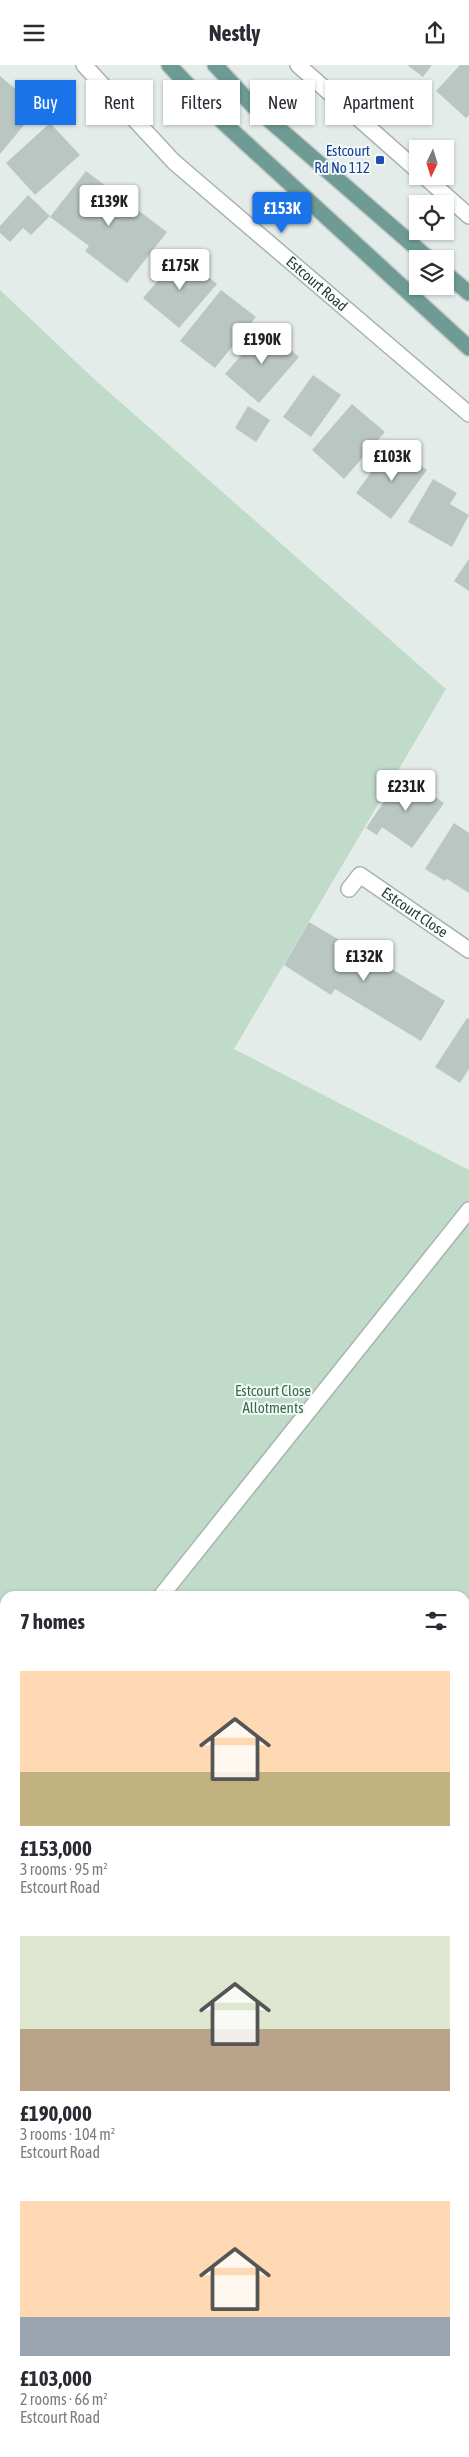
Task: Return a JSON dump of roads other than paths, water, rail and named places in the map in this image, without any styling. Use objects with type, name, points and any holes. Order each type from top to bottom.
[{"type":"main road","points":[[169,65],[225,124],[469,349]]},
{"type":"main road","points":[[215,65],[253,106],[419,250]]},
{"type":"main road","points":[[454,280],[469,293]]},
{"type":"street","name":"Estcourt Road","points":[[84,65],[174,162],[469,414]]},
{"type":"street","points":[[298,65],[409,163]]},
{"type":"street","points":[[434,185],[469,216]]},
{"type":"street","name":"Estcourt Close","points":[[349,889],[362,868],[469,950]]},
{"type":"street","points":[[165,1591],[469,1210]]},
{"type":"place","name":"Estcourt Rd No 112","points":[[380,160]]},
{"type":"park label","name":"Estcourt Close Allotments","points":[[273,1400]]}]
